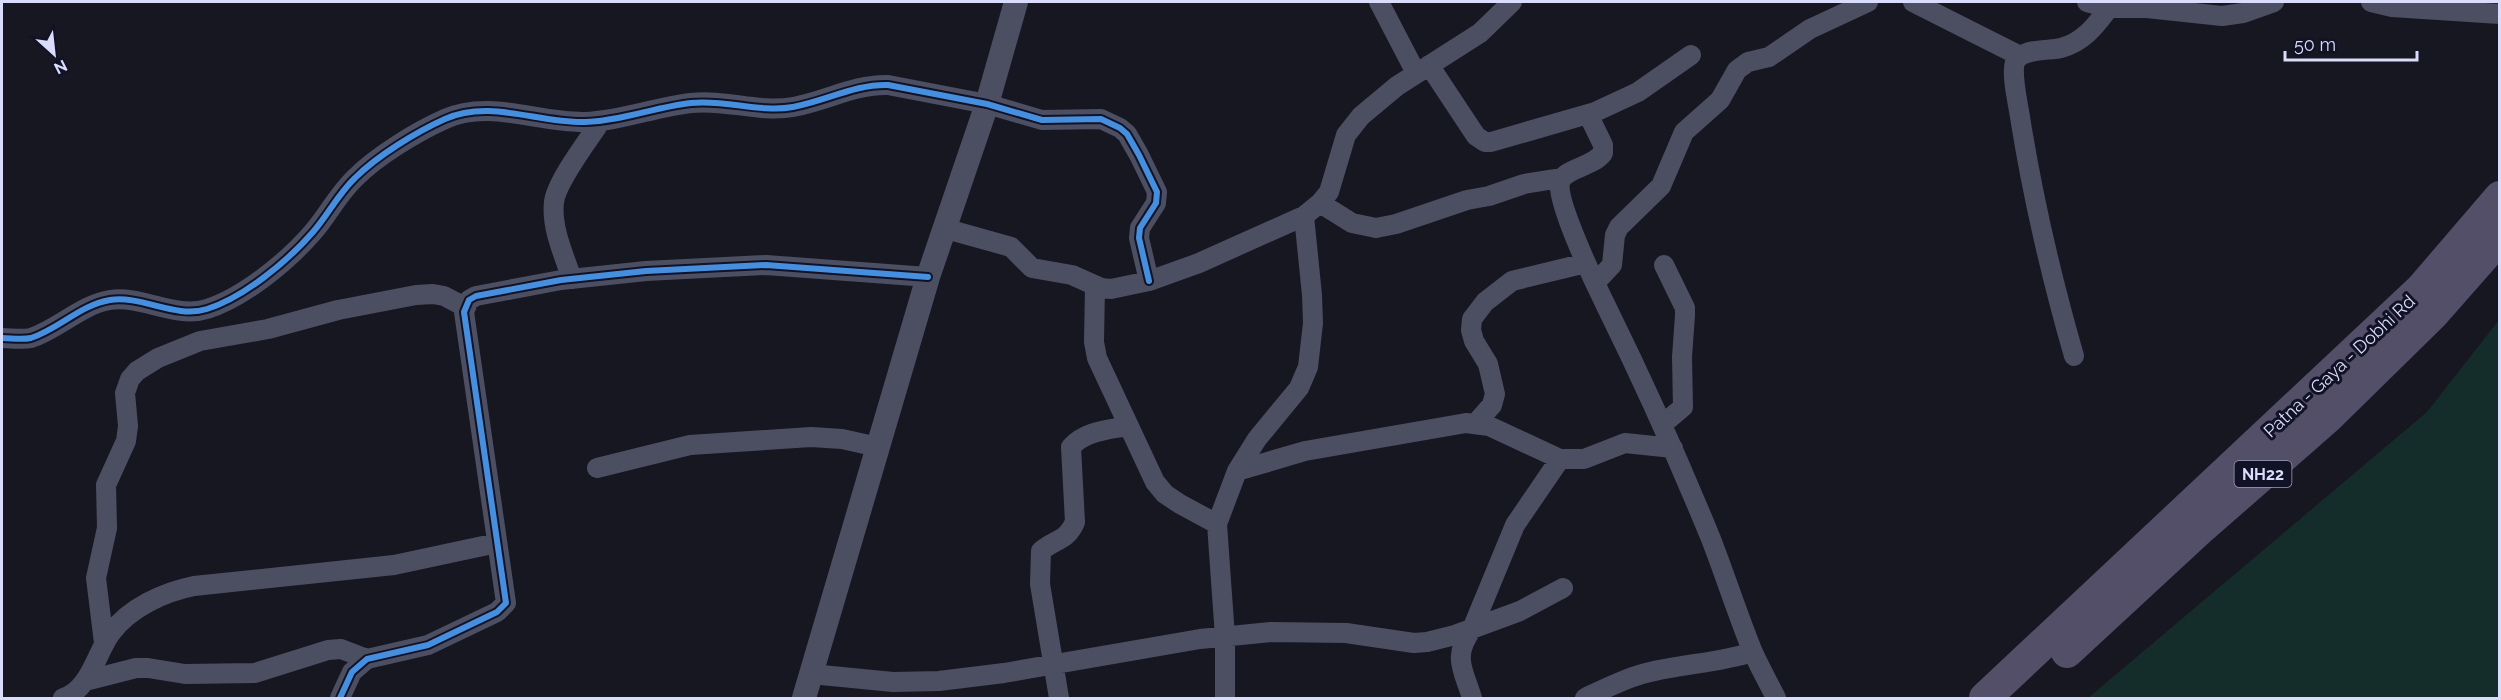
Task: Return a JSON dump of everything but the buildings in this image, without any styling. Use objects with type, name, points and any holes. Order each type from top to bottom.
[{"type":"main road","name":"Patna - Gaya - Dobhi Rd","points":[[1985,699],[2412,297],[2499,197]]},
{"type":"main road","name":"Patna - Gaya - Dobhi Rd","points":[[2016,699],[2199,530],[2327,418],[2434,313],[2499,238]]},
{"type":"street","points":[[1379,2],[1422,69],[1476,136],[1485,142],[1588,114],[1638,92],[1691,55]]},
{"type":"street","points":[[943,228],[1011,248],[1032,268],[1072,275],[1095,286],[1112,289],[1149,281],[1226,252],[1304,216],[1320,203],[1329,192],[1341,149],[1352,126],[1382,98],[1422,69],[1480,33],[1512,2]]},
{"type":"street","points":[[1595,283],[1611,265],[1615,235],[1619,227],[1661,186],[1684,132],[1720,100],[1737,70],[1748,62],[1769,57],[1810,29],[1868,2]]},
{"type":"street","points":[[1913,2],[2020,56],[2064,47],[2077,41],[2087,35],[2109,8]]},
{"type":"street","points":[[2087,2],[2109,8],[2146,8],[2222,16],[2243,13],[2274,2]]},
{"type":"street","points":[[2371,2],[2392,7],[2499,14]]},
{"type":"street","points":[[804,699],[943,228],[1021,3]]},
{"type":"street","points":[[2020,56],[2015,62],[2015,86],[2032,193],[2046,255],[2074,357]]},
{"type":"street","points":[[2,338],[22,339],[34,336],[80,311],[110,300],[137,301],[188,311],[207,309],[242,293],[312,233],[340,193],[369,165],[422,131],[462,112],[501,111],[566,121],[601,121],[691,103],[794,107],[859,87],[875,85],[888,85],[987,104],[1042,120],[1101,119],[1112,123],[1127,134],[1157,192],[1155,203],[1140,228],[1139,238],[1149,281]]},
{"type":"street","points":[[1320,203],[1352,223],[1376,228],[1396,224],[1524,184],[1561,178],[1569,172],[1589,165],[1603,153],[1603,145],[1588,114]]},
{"type":"street","points":[[572,279],[554,223],[554,200],[562,182],[601,121]]},
{"type":"street","points":[[1561,178],[1559,185],[1562,200],[1586,263],[1663,424],[1712,542],[1753,652],[1776,699]]},
{"type":"street","points":[[1226,699],[1225,637],[1216,524],[1237,471],[1257,439],[1299,388],[1308,367],[1312,305],[1304,216]]},
{"type":"street","points":[[1476,423],[1492,405],[1495,394],[1488,364],[1474,340],[1471,330],[1472,319],[1494,294],[1512,281],[1586,263]]},
{"type":"street","points":[[85,681],[136,668],[185,674],[255,673],[328,650],[341,649],[366,658],[428,645],[505,607],[507,598],[497,543],[465,306],[476,296],[572,279],[646,271],[766,265],[928,277]]},
{"type":"street","points":[[1663,424],[1683,407],[1685,315],[1685,308],[1664,265]]},
{"type":"street","points":[[1095,286],[1094,342],[1097,358],[1150,473],[1165,494],[1216,524]]},
{"type":"street","points":[[104,643],[96,578],[107,535],[106,485],[126,441],[128,426],[125,393],[130,379],[137,371],[158,358],[200,341],[268,329],[338,310],[432,294],[444,296],[465,306]]},
{"type":"street","points":[[1237,471],[1305,452],[1454,424],[1476,423],[1489,426],[1560,459],[1584,459],[1625,443],[1673,448]]},
{"type":"street","points":[[1059,699],[1040,584],[1041,551],[1052,541],[1063,539],[1070,533],[1076,522],[1071,447],[1087,434],[1128,426]]},
{"type":"street","points":[[597,468],[678,447],[700,444],[811,437],[842,439],[878,447]]},
{"type":"street","points":[[1472,699],[1460,651],[1463,641],[1472,629],[1515,525],[1560,459]]},
{"type":"street","points":[[63,699],[76,691],[85,681],[104,643],[119,624],[154,599],[180,589],[394,565],[497,543]]},
{"type":"street","points":[[811,674],[917,683],[1005,673],[1157,646],[1225,637],[1308,631],[1354,634],[1414,643],[1437,640],[1472,629],[1536,604],[1563,588]]},
{"type":"street","points":[[1585,699],[1629,677],[1720,661],[1753,652]]},
{"type":"street","points":[[340,699],[352,672],[366,658]]},
{"type":"green space","points":[[2499,320],[2499,698],[2088,698],[2427,412]]},
{"type":"cycle path","points":[[2,338],[31,338],[89,307],[110,300],[122,299],[183,311],[207,309],[221,304],[250,287],[291,255],[318,225],[349,184],[374,161],[422,131],[462,113],[496,111],[585,122],[704,102],[768,108],[793,107],[876,85],[888,85],[987,104],[1042,120],[1101,119],[1120,128],[1127,134],[1157,192],[1156,203],[1140,228],[1139,238],[1149,281]]},
{"type":"cycle path","points":[[340,698],[352,672],[367,659],[428,645],[497,612],[506,603],[464,312],[469,300],[476,296],[561,280],[646,271],[766,265],[928,277]]}]
